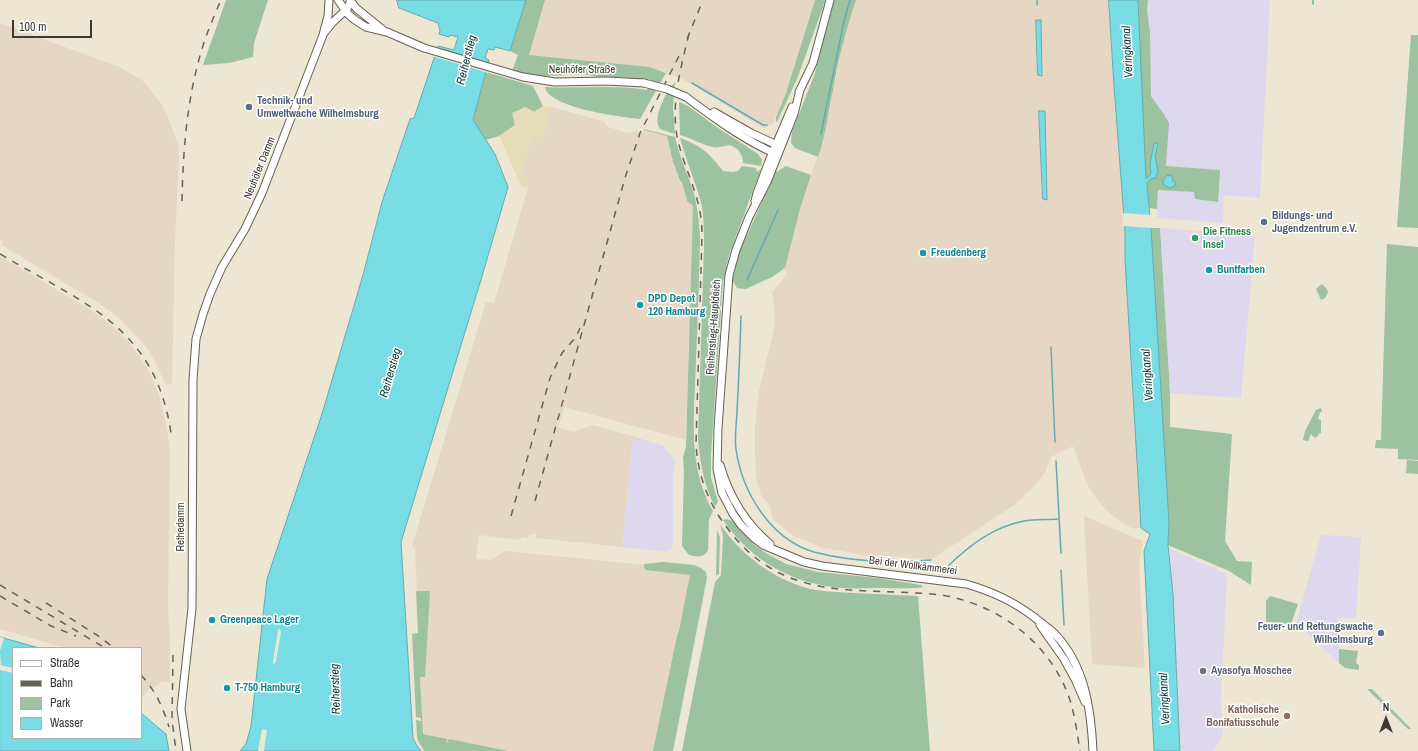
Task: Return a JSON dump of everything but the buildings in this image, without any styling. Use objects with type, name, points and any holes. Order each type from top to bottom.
[{"type":"main road","name":"Neuhöfer Damm","points":[[206,304],[216,279],[245,229],[262,193],[323,35],[328,16],[329,0]]},
{"type":"main road","name":"Reiherstieg-Hauptdeich","points":[[778,146],[782,128],[812,63],[830,0]]},
{"type":"main road","name":"Neuhöfer Damm","points":[[328,16],[332,10],[350,1]]},
{"type":"main road","name":"Neuhöfer Straße","points":[[350,1],[356,8],[387,32]]},
{"type":"main road","name":"Neuhöfer Damm","points":[[323,35],[333,22],[341,5]]},
{"type":"main road","name":"Neuhöfer Straße","points":[[341,5],[355,20],[362,24],[387,32],[412,44],[524,77],[546,82],[566,83],[614,81],[644,83],[667,89],[698,102],[778,146]]},
{"type":"main road","name":"Reiherstieg-Hauptdeich","points":[[717,455],[728,284],[731,267],[736,250],[754,206],[762,194],[778,146],[794,114],[800,90]]},
{"type":"main road","name":"Neuhöfer Straße","points":[[686,97],[724,124],[775,154]]},
{"type":"main road","points":[[763,139],[772,136],[782,128]]},
{"type":"main road","name":"Rethedamm","points":[[187,751],[181,709],[192,608],[192,380],[196,339],[206,304]]},
{"type":"main road","name":"Bei der Wollkämmerei","points":[[717,455],[717,469],[722,493],[733,514],[741,525],[754,538],[772,549],[804,562],[822,566],[971,585],[987,590],[1010,601],[1036,619],[1068,666],[1090,713],[1093,751]]},
{"type":"shaded area","points":[[545,0],[815,0],[784,100],[772,125],[770,124],[765,128],[681,78],[650,67],[529,55]]},
{"type":"shaded area","points":[[856,0],[1109,0],[1125,231],[1126,277],[1141,528],[1131,528],[1111,515],[1098,501],[1087,484],[1073,446],[1051,457],[1045,472],[1035,486],[1014,505],[932,559],[864,555],[823,548],[794,536],[773,520],[770,506],[761,495],[756,478],[755,449],[755,427],[759,391],[775,325],[772,292],[787,274],[785,268],[800,209],[823,142],[846,30]]},
{"type":"shaded area","points":[[1148,0],[1270,0],[1260,198],[1224,195],[1223,223],[1158,218],[1158,190],[1195,192],[1220,170],[1166,166],[1163,113],[1151,96],[1150,32],[1147,10]]},
{"type":"shaded area","points":[[0,23],[119,67],[142,80],[161,103],[168,117],[178,144],[179,156],[175,242],[172,384],[166,385],[151,354],[143,343],[117,316],[97,302],[1,245],[3,242],[0,240]]},
{"type":"shaded area","points":[[551,107],[603,121],[608,127],[629,133],[638,131],[643,133],[644,130],[667,136],[679,181],[682,182],[687,201],[693,206],[686,440],[564,407],[558,428],[574,432],[592,425],[633,436],[622,547],[536,538],[535,533],[528,538],[522,537],[520,540],[479,535],[476,559],[491,560],[505,551],[695,570],[659,751],[479,751],[423,740],[415,547],[412,546],[486,302],[494,303],[528,188],[521,170],[533,136],[542,138]]},
{"type":"shaded area","points":[[1160,228],[1255,236],[1241,398],[1170,393]]},
{"type":"shaded area","points":[[0,256],[91,310],[116,329],[128,341],[142,360],[150,373],[160,398],[167,429],[170,452],[168,607],[170,682],[162,682],[148,691],[142,698],[142,647],[63,647],[0,629]]},
{"type":"shaded area","points":[[633,436],[663,446],[670,453],[674,461],[673,542],[671,549],[665,552],[622,547]]},
{"type":"shaded area","points":[[1084,516],[1143,541],[1139,566],[1145,668],[1092,664]]},
{"type":"shaded area","points":[[1321,535],[1361,537],[1356,618],[1338,618],[1339,663],[1296,623]]},
{"type":"shaded area","points":[[1170,549],[1227,574],[1221,699],[1223,734],[1213,751],[1181,751]]},
{"type":"green space","points":[[226,0],[268,0],[254,43],[253,57],[229,63],[203,65]]},
{"type":"green space","points":[[526,0],[545,0],[529,55],[650,67],[666,73],[640,119],[603,114],[572,106],[559,101],[549,94],[545,87],[622,87],[647,90],[651,80],[586,75],[533,76],[512,71],[518,55],[510,51]]},
{"type":"green space","points":[[815,0],[825,0],[797,79],[777,122],[776,118],[786,93]]},
{"type":"green space","points":[[834,0],[856,0],[840,56],[825,132],[818,157],[795,148],[791,143],[792,132],[815,73]]},
{"type":"green space","points":[[1138,0],[1148,0],[1147,10],[1150,32],[1151,96],[1169,123],[1166,166],[1220,170],[1218,202],[1195,199],[1194,192],[1158,190],[1157,209],[1149,208],[1147,183],[1152,178],[1156,177],[1158,171],[1155,156],[1158,143],[1152,158],[1151,174],[1146,179]]},
{"type":"green space","points":[[1411,35],[1418,35],[1418,228],[1397,227]]},
{"type":"green space","points":[[486,72],[533,86],[543,106],[499,136],[486,140],[473,120]]},
{"type":"green space","points":[[675,82],[673,107],[675,134],[660,129],[658,118],[664,98]]},
{"type":"green space","points":[[679,102],[688,106],[758,154],[762,160],[761,166],[743,163],[742,156],[736,148],[732,146],[713,147],[680,135]]},
{"type":"green space","points":[[644,129],[675,137],[692,187],[698,218],[700,236],[694,417],[695,456],[704,493],[713,511],[709,519],[708,550],[702,556],[689,555],[682,546],[683,457],[686,447],[693,206],[687,201],[682,182],[680,181],[673,162],[667,136]]},
{"type":"green space","points":[[680,138],[700,147],[723,171],[738,171],[742,166],[756,168],[757,172],[761,169],[729,255],[723,281],[711,455],[711,478],[718,501],[715,507],[703,474],[698,439],[704,247],[703,211],[700,197]]},
{"type":"green space","points":[[786,166],[811,175],[800,209],[785,268],[772,277],[746,289],[737,288],[732,280],[739,253],[775,173]]},
{"type":"green space","points":[[1151,228],[1160,228],[1170,393],[1170,427],[1232,434],[1225,541],[1237,561],[1252,562],[1251,585],[1229,571],[1168,545],[1169,523]]},
{"type":"green space","points":[[1387,244],[1418,247],[1418,460],[1398,459],[1398,449],[1375,448],[1376,440],[1381,440]]},
{"type":"green space","points":[[1322,284],[1327,289],[1328,293],[1325,298],[1321,300],[1316,289]]},
{"type":"green space","points":[[1321,408],[1322,412],[1320,412],[1318,419],[1321,420],[1321,433],[1315,438],[1311,434],[1308,441],[1303,440],[1305,431],[1316,410]]},
{"type":"green space","points":[[1407,460],[1418,461],[1418,474],[1406,473]]},
{"type":"green space","points":[[727,519],[732,521],[755,545],[764,552],[786,564],[818,572],[878,578],[921,585],[923,587],[849,588],[826,586],[808,582],[791,576],[760,559],[734,535],[723,520]]},
{"type":"green space","points":[[720,524],[739,547],[750,557],[774,574],[788,581],[816,590],[830,592],[918,596],[930,751],[682,751],[715,582],[721,575],[723,536]]},
{"type":"green space","points":[[717,530],[720,537],[719,574],[716,576]]},
{"type":"green space","points":[[663,562],[694,565],[706,572],[707,578],[673,751],[653,751],[690,575],[646,570],[644,567],[644,564]]},
{"type":"green space","points":[[416,591],[430,591],[425,677],[420,677],[423,734],[447,739],[446,744],[449,739],[508,751],[424,751],[419,743],[416,720],[421,721],[421,718],[416,717],[412,634],[418,633]]},
{"type":"green space","points":[[1270,596],[1298,604],[1291,624],[1266,622],[1266,601]]},
{"type":"green space","points":[[1339,649],[1358,651],[1356,663],[1359,665],[1359,670],[1345,668],[1339,663]]},
{"type":"green space","points":[[1367,689],[1372,689],[1411,729],[1408,729]]},
{"type":"sand","points":[[543,106],[551,107],[542,139],[533,136],[521,170],[528,188],[521,186],[499,136],[515,126],[512,113],[525,107],[535,112]]},
{"type":"water","name":"Reiherstieg","points":[[397,0],[526,0],[510,51],[495,47],[494,50],[488,49],[485,58],[489,60],[473,120],[495,154],[508,187],[401,542],[413,738],[421,751],[240,751],[246,744],[251,726],[267,579],[322,414],[363,275],[382,202],[410,119],[414,118],[438,46],[454,50],[458,37],[450,35],[449,37],[439,34],[440,30],[438,23],[399,8]]},
{"type":"water","name":"Veringkanal","points":[[1109,0],[1138,0],[1146,179],[1151,174],[1150,164],[1154,143],[1158,143],[1155,156],[1158,171],[1155,179],[1152,178],[1147,183],[1169,523],[1168,545],[1173,594],[1180,751],[1154,751],[1144,551],[1150,534],[1141,528],[1125,260],[1125,231]]},
{"type":"water","points":[[1036,20],[1041,20],[1042,76],[1038,75]]},
{"type":"water","points":[[1039,111],[1045,111],[1047,200],[1043,199]]},
{"type":"water","points":[[1168,175],[1172,176],[1173,181],[1176,183],[1175,186],[1169,188],[1163,184],[1164,179]]},
{"type":"water","points":[[0,637],[35,647],[12,647],[12,739],[142,739],[142,714],[166,734],[169,751],[0,751]]},
{"type":"pier","points":[[435,47],[490,64],[488,73],[432,56]]},
{"type":"pier","points":[[1122,213],[1151,215],[1152,228],[1123,226]]},
{"type":"pier","points":[[280,629],[281,632],[276,662],[273,665],[278,630]]},
{"type":"pier","points":[[0,637],[4,638],[0,651]]},
{"type":"pier","points":[[0,651],[1,665],[12,668],[12,673],[0,670]]},
{"type":"pier","points":[[262,729],[267,730],[264,751],[258,751]]},
{"type":"waterway","points":[[821,134],[844,21],[850,0]]},
{"type":"waterway","points":[[1037,0],[1037,5]]},
{"type":"waterway","points":[[692,83],[763,125],[767,125]]},
{"type":"waterway","points":[[747,280],[778,210]]},
{"type":"waterway","points":[[741,316],[735,444],[739,465],[745,481],[761,512],[784,536],[798,546],[814,552],[843,558],[872,561],[931,560]]},
{"type":"waterway","points":[[1051,347],[1055,442]]},
{"type":"waterway","points":[[1056,461],[1061,553]]},
{"type":"waterway","points":[[948,566],[974,544],[992,532],[1024,521],[1058,519]]},
{"type":"waterway","points":[[1061,570],[1064,625]]},
{"type":"railway","points":[[182,201],[183,163],[189,105],[204,43],[221,0]]},
{"type":"railway","points":[[687,39],[703,0]]},
{"type":"railway","points":[[689,34],[676,97],[675,123],[680,149],[696,196],[701,220],[702,234],[696,445],[702,479],[715,510],[728,529],[750,553],[774,570],[799,581],[826,587],[853,590],[942,595],[983,607],[1002,617],[1035,643],[1049,659],[1060,677],[1071,704],[1080,751]]},
{"type":"railway","points":[[535,501],[625,178],[640,133],[681,52]]},
{"type":"railway","points":[[0,254],[86,304],[110,321],[131,342],[149,366],[162,396],[171,433]]},
{"type":"railway","points":[[511,516],[550,378],[562,353],[576,337],[580,328]]},
{"type":"railway","points":[[0,585],[103,647]]},
{"type":"railway","points":[[0,596],[51,626],[76,636]]},
{"type":"railway","points":[[46,603],[97,635],[113,647]]},
{"type":"railway","points":[[173,655],[172,720],[176,751]]},
{"type":"railway","points":[[142,676],[158,699],[169,727]]},
{"type":"place","name":"Technik- und Umweltwache Wilhelmsburg","points":[[249,107]]},
{"type":"place","name":"Bildungs- und Jugendzentrum e.V.","points":[[1264,222]]},
{"type":"place","name":"Die Fitness Insel","points":[[1195,238]]},
{"type":"place","name":"Freudenberg","points":[[923,253]]},
{"type":"place","name":"Buntfarben","points":[[1209,270]]},
{"type":"place","name":"DPD Depot 120 Hamburg","points":[[640,305]]},
{"type":"place","name":"Greenpeace Lager","points":[[212,620]]},
{"type":"place","name":"Feuer- und Rettungswache Wilhelmsburg","points":[[1381,633]]},
{"type":"place","name":"Ayasofya Moschee","points":[[1203,671]]},
{"type":"place","name":"T-750 Hamburg","points":[[227,688]]},
{"type":"place","name":"Katholische Bonifatiusschule","points":[[1287,716]]}]
